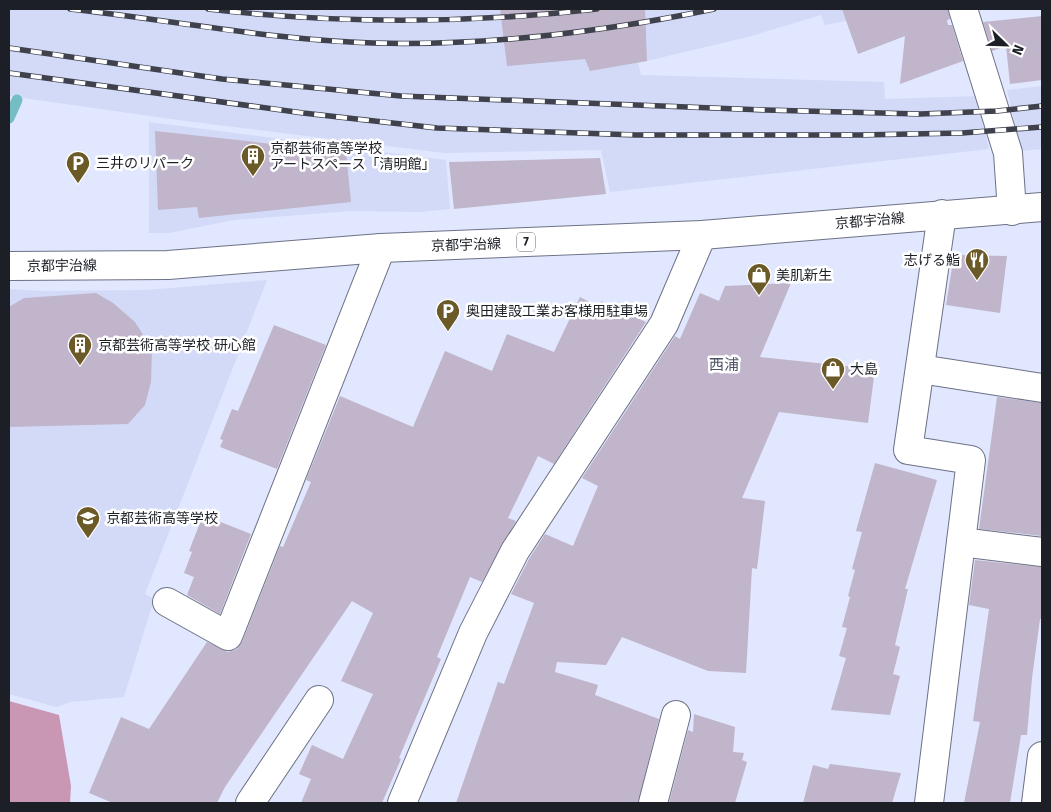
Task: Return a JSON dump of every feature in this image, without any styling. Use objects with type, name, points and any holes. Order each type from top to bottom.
[{"type":"street","points":[[967,9],[1008,153],[1012,211]]},
{"type":"street","name":"京都宇治線","points":[[9,266],[168,265],[381,248],[702,235],[942,214],[1012,211],[1042,207]]},
{"type":"street","points":[[929,803],[972,460],[908,450],[942,214]]},
{"type":"street","points":[[402,803],[473,633],[515,551],[664,324],[702,235]]},
{"type":"street","points":[[166,602],[228,636],[381,248]]},
{"type":"street","points":[[920,369],[1042,388]]},
{"type":"street","points":[[961,542],[1042,552]]},
{"type":"street","points":[[250,803],[319,700]]},
{"type":"street","points":[[653,803],[676,715]]},
{"type":"street","points":[[1036,803],[1042,756]]},
{"type":"shaded area","points":[[9,9],[903,9],[905,14],[895,40],[858,54],[846,21],[825,25],[821,15],[748,37],[638,63],[641,75],[884,82],[885,99],[977,96],[989,149],[610,192],[601,150],[444,153],[185,121],[9,96]]},
{"type":"shaded area","points":[[1042,86],[1042,149],[1021,151],[1007,90]]},
{"type":"shaded area","points":[[149,122],[446,160],[450,209],[420,212],[352,211],[234,220],[169,233],[149,233]]},
{"type":"shaded area","name":"京都芸術高等学校","points":[[267,280],[145,594],[154,599],[124,697],[71,702],[56,707],[9,694],[9,289],[45,291],[146,290]]},
{"type":"shaded area","points":[[9,701],[59,715],[71,786],[70,803],[9,803]]},
{"type":"building","points":[[500,9],[645,9],[647,61],[590,71],[585,59],[507,66]]},
{"type":"building","points":[[842,9],[948,9],[950,19],[947,20],[948,25],[952,25],[963,61],[900,84],[905,36],[858,54]]},
{"type":"building","points":[[1042,16],[1042,80],[1010,84],[1006,46],[992,51],[983,22]]},
{"type":"building","name":"京都芸術高等学校 アートスペース「清明館」","points":[[155,131],[346,152],[351,202],[199,218],[197,207],[158,210]]},
{"type":"building","points":[[600,158],[606,194],[454,209],[449,162]]},
{"type":"building","name":"志げる鮨","points":[[954,255],[1007,256],[1000,313],[946,305]]},
{"type":"building","points":[[791,283],[760,357],[875,369],[868,423],[779,412],[742,498],[765,501],[757,569],[752,568],[746,673],[708,671],[622,637],[606,665],[557,662],[555,672],[598,685],[595,695],[659,719],[638,803],[456,803],[498,682],[504,684],[534,603],[511,594],[529,559],[545,534],[573,546],[598,486],[582,478],[675,336],[680,339],[700,293],[719,301],[725,286]]},
{"type":"building","name":"京都芸術高等学校 研心館","points":[[96,293],[113,303],[135,322],[152,349],[151,382],[145,405],[128,424],[9,427],[9,307],[24,298]]},
{"type":"building","points":[[580,297],[599,307],[601,301],[646,322],[554,464],[538,456],[508,518],[516,521],[482,582],[470,577],[437,657],[441,659],[382,803],[301,803],[311,779],[299,774],[312,745],[343,759],[373,694],[341,681],[373,613],[352,601],[225,787],[217,803],[113,803],[89,793],[121,717],[149,729],[207,642],[228,652],[237,649],[242,642],[280,546],[283,547],[311,482],[306,480],[340,396],[413,427],[445,351],[492,371],[507,334],[554,352]]},
{"type":"building","points":[[274,325],[326,345],[277,469],[220,447],[223,440],[220,439],[232,409],[238,411]]},
{"type":"building","points":[[997,397],[1042,403],[1042,536],[979,529]]},
{"type":"building","points":[[875,463],[937,480],[905,589],[908,589],[895,645],[900,647],[893,674],[900,676],[890,715],[831,710],[846,658],[839,656],[847,628],[842,627],[855,570],[852,569],[862,532],[856,531]]},
{"type":"building","points":[[203,515],[251,534],[220,614],[187,595],[194,577],[184,573],[192,552],[189,551]]},
{"type":"building","points":[[975,560],[1042,567],[1042,619],[1040,619],[1032,678],[1027,735],[1021,735],[1010,803],[964,803],[980,722],[973,721],[989,609],[969,605]]},
{"type":"building","points":[[694,714],[735,727],[733,752],[744,753],[742,760],[747,762],[735,803],[669,803],[688,730],[693,732]]},
{"type":"building","points":[[830,764],[901,773],[892,803],[803,803],[813,765],[828,769]]},
{"type":"waterway","points":[[9,118],[17,100]]},
{"type":"railway","points":[[70,9],[297,38],[373,43],[459,42],[545,36],[587,31],[714,9]]},
{"type":"railway","points":[[208,9],[354,20],[451,20],[597,9]]},
{"type":"railway","points":[[9,48],[222,79],[401,96],[920,114],[997,111],[1042,106]]},
{"type":"railway","points":[[9,73],[303,113],[437,128],[636,135],[860,135],[962,133],[1042,127]]},
{"type":"place","name":"京都芸術高等学校 アートスペース「清明館」","points":[[253,177]]},
{"type":"place","name":"三井のリパーク","points":[[78,184]]},
{"type":"place","name":"志げる鮨","points":[[977,281]]},
{"type":"place","name":"美肌新生","points":[[759,296]]},
{"type":"place","name":"奥田建設工業お客様用駐車場","points":[[448,332]]},
{"type":"place","name":"京都芸術高等学校 研心館","points":[[80,366]]},
{"type":"place","name":"大島","points":[[833,390]]},
{"type":"place","name":"京都芸術高等学校","points":[[88,539]]},
{"type":"district","name":"西浦","points":[[724,365]]}]
